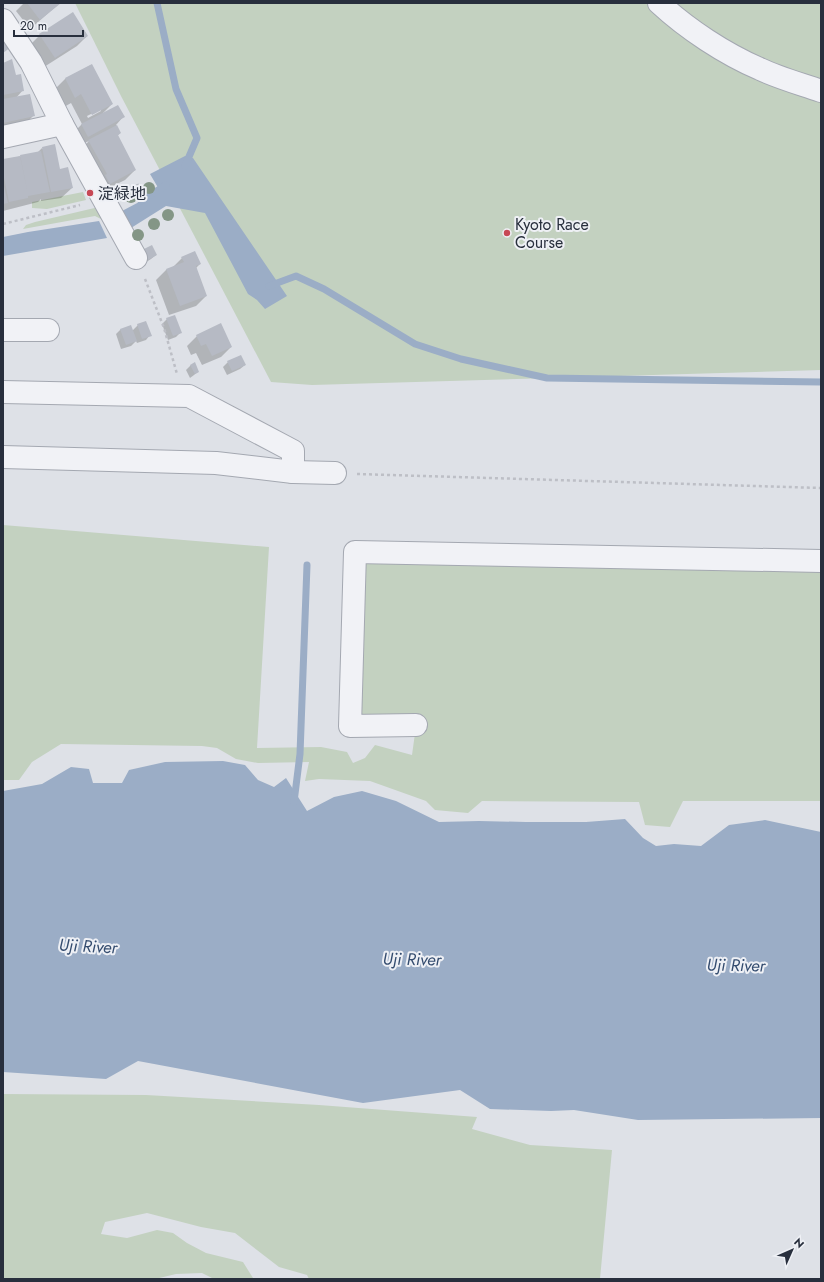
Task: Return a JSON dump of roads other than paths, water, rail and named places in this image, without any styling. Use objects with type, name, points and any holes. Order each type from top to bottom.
[{"type":"street","points":[[659,3],[671,14],[707,40],[726,51],[760,69],[821,91]]},
{"type":"street","points":[[3,20],[31,62],[62,124],[136,258]]},
{"type":"street","points":[[3,137],[62,124]]},
{"type":"street","points":[[3,330],[48,330]]},
{"type":"street","points":[[3,392],[189,396],[293,450],[293,472]]},
{"type":"street","points":[[3,457],[216,463],[293,472],[335,473]]},
{"type":"street","points":[[416,725],[350,726],[355,552],[821,561]]},
{"type":"water","points":[[185,156],[193,158],[287,296],[265,309],[257,300],[248,294],[205,213],[166,206],[131,228],[122,211],[160,191],[150,174]]},
{"type":"water","points":[[99,221],[107,238],[3,256],[3,237]]},
{"type":"water","name":"Uji River","points":[[223,761],[245,765],[258,780],[274,787],[286,778],[307,811],[334,797],[362,791],[396,801],[439,822],[586,822],[625,819],[643,838],[656,846],[674,844],[701,846],[729,825],[765,820],[821,832],[821,1118],[638,1120],[574,1110],[551,1111],[490,1109],[460,1090],[363,1103],[138,1061],[106,1079],[3,1072],[3,791],[42,784],[71,767],[89,769],[93,783],[122,783],[129,770],[165,762]]},
{"type":"waterway","points":[[157,3],[176,89],[197,138],[185,166]]},
{"type":"waterway","points":[[141,201],[166,185]]},
{"type":"waterway","points":[[269,286],[296,276],[324,289],[415,344],[461,359],[547,378],[821,382]]},
{"type":"waterway","points":[[294,802],[300,754],[307,565]]},
{"type":"place","name":"淀緑地","points":[[90,193]]},
{"type":"place","name":"Kyoto Race Course","points":[[507,233]]}]
